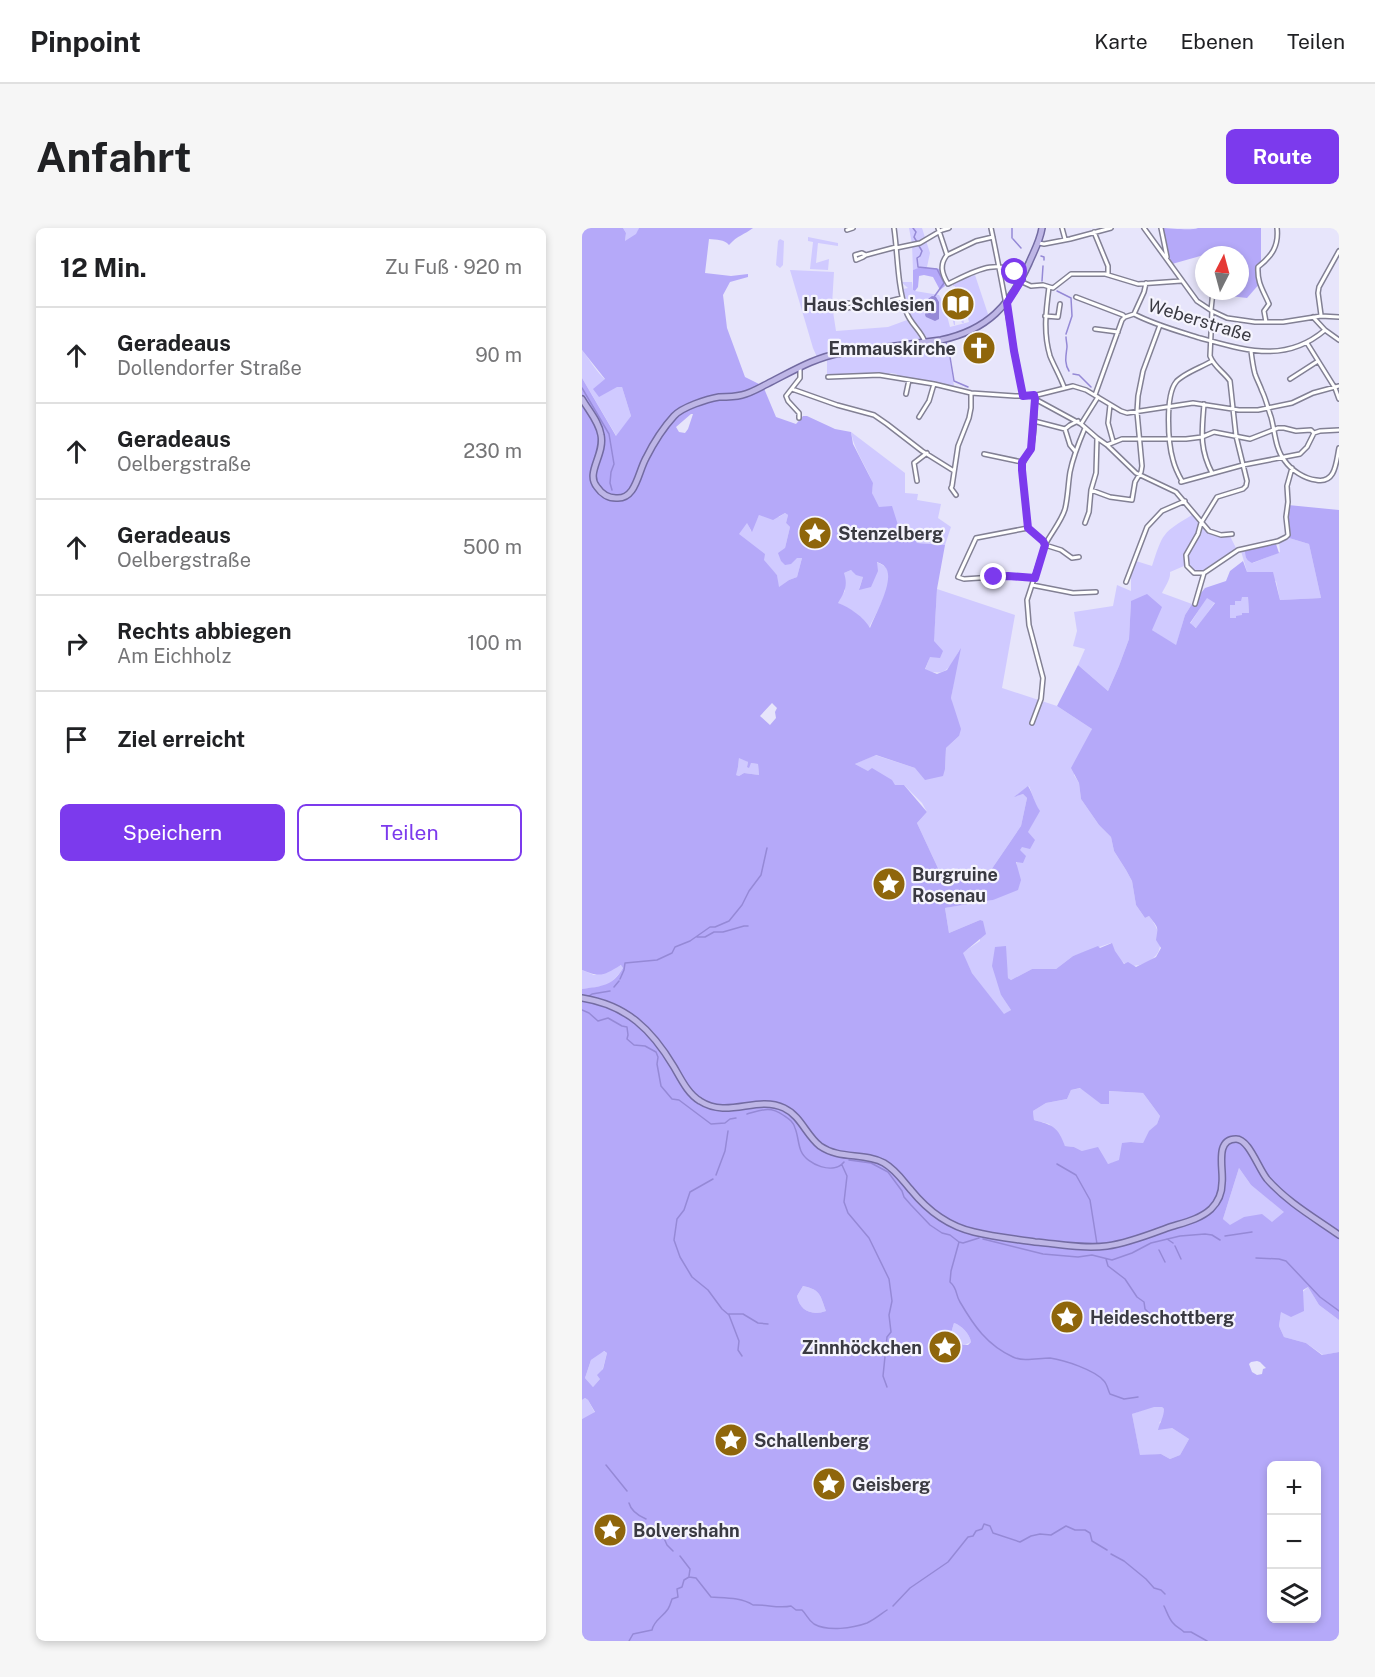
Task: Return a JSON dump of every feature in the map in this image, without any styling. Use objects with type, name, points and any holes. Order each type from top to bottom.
[{"type":"main road","points":[[582,399],[601,434],[601,449],[593,471],[593,481],[597,488],[606,495],[618,498],[627,496],[651,450],[678,412],[711,399],[740,396],[833,354],[951,338],[971,330],[990,318],[1007,303],[1021,280],[1039,243],[1042,228]]},
{"type":"main road","points":[[582,998],[615,1007],[642,1025],[659,1043],[688,1089],[701,1102],[724,1109],[763,1104],[783,1108],[795,1116],[822,1148],[837,1154],[868,1157],[884,1163],[929,1210],[950,1224],[966,1230],[983,1235],[1093,1247],[1129,1241],[1187,1221],[1208,1211],[1218,1199],[1223,1182],[1222,1151],[1225,1144],[1234,1139],[1242,1140],[1248,1145],[1259,1167],[1274,1186],[1339,1235]]},
{"type":"street","points":[[847,230],[853,228]]},
{"type":"street","points":[[894,228],[902,298],[909,320],[922,334],[925,342]]},
{"type":"street","points":[[866,255],[920,243],[939,230],[949,228]]},
{"type":"street","points":[[991,228],[1023,396]]},
{"type":"street","points":[[1062,228],[1065,239]]},
{"type":"street","points":[[1039,243],[1044,244],[1111,228]]},
{"type":"street","points":[[1144,228],[1197,301],[1227,318],[1283,322],[1321,316],[1339,317]]},
{"type":"street","points":[[1161,228],[1165,239],[1167,259]]},
{"type":"street","points":[[1266,322],[1264,311],[1269,304],[1260,286],[1258,267],[1272,256],[1275,250],[1278,238],[1277,228]]},
{"type":"street","points":[[939,230],[947,255]]},
{"type":"street","points":[[1094,232],[1108,266],[1108,274]]},
{"type":"street","points":[[993,237],[976,241],[947,255],[942,273],[948,284],[980,269],[998,267],[1012,269],[1021,280],[1031,286],[1055,287],[1068,275],[1108,274],[1136,284],[1182,281]]},
{"type":"street","points":[[1321,316],[1319,286],[1339,251]]},
{"type":"street","points":[[1065,429],[1070,425],[1080,423],[1096,396],[1118,332],[1125,317],[1134,314],[1146,283]]},
{"type":"street","points":[[1049,287],[1045,316],[1046,337],[1049,353],[1065,387]]},
{"type":"street","name":"Weberstraße","points":[[1076,297],[1125,317]]},
{"type":"street","points":[[856,304],[881,304],[902,298]]},
{"type":"street","points":[[1212,300],[1210,356],[1230,381],[1236,436],[1246,486],[1243,489],[1217,496],[1187,552],[1185,560],[1192,572],[1204,573],[1238,550],[1286,537],[1288,532],[1287,483],[1292,468]]},
{"type":"street","points":[[1045,316],[1058,317],[1060,304]]},
{"type":"street","name":"Weberstraße","points":[[1134,314],[1160,325],[1251,351],[1279,351],[1307,343],[1325,330]]},
{"type":"street","points":[[1313,318],[1339,340]]},
{"type":"street","points":[[1091,490],[1110,497],[1131,500],[1142,466],[1137,412],[1141,376],[1160,325]]},
{"type":"street","points":[[1095,329],[1118,332]]},
{"type":"street","points":[[1307,343],[1337,387],[1339,399]]},
{"type":"street","points":[[1251,351],[1255,375],[1268,408],[1278,447],[1292,468],[1315,480],[1328,479],[1334,473],[1339,448]]},
{"type":"street","points":[[1212,361],[1179,379],[1173,389],[1169,406],[1170,439],[1172,458],[1182,481],[1303,452],[1314,433],[1339,430]]},
{"type":"street","points":[[1290,379],[1318,361]]},
{"type":"street","points":[[799,417],[799,413],[786,397],[800,378],[800,368]]},
{"type":"street","points":[[828,377],[879,375],[971,393],[1034,397],[1065,387],[1077,387],[1124,412],[1185,404],[1249,410],[1268,408],[1296,402],[1312,393],[1337,387]]},
{"type":"street","points":[[906,394],[909,381]]},
{"type":"street","points":[[919,417],[929,401],[934,384]]},
{"type":"street","points":[[792,389],[874,415],[954,471]]},
{"type":"street","points":[[956,495],[951,488],[958,446],[969,418],[971,393]]},
{"type":"street","points":[[1034,397],[1031,449],[1022,462],[1028,528],[1045,545],[1061,550],[1072,558],[1078,557]]},
{"type":"street","points":[[1034,397],[1080,423],[1139,475],[1173,490],[1209,531],[1221,535],[1232,534]]},
{"type":"street","points":[[1204,404],[1203,454],[1212,472]]},
{"type":"street","points":[[1110,405],[1108,423],[1114,441]]},
{"type":"street","points":[[1034,421],[1065,429]]},
{"type":"street","points":[[1032,723],[1041,699],[1043,678],[1027,615],[1027,600],[1045,545],[1063,515],[1070,470],[1085,428]]},
{"type":"street","points":[[1107,445],[1122,439],[1202,437],[1214,432],[1250,439],[1274,429],[1284,428],[1311,430],[1314,433]]},
{"type":"street","points":[[1065,429],[1070,445],[1075,451]]},
{"type":"street","points":[[1085,523],[1096,473],[1097,438]]},
{"type":"street","points":[[917,481],[914,463],[927,453]]},
{"type":"street","points":[[984,454],[1022,462]]},
{"type":"street","points":[[1126,582],[1146,527],[1161,511],[1185,501]]},
{"type":"street","points":[[1028,528],[976,538],[958,577],[964,579],[1008,576],[1035,578]]},
{"type":"street","points":[[1195,604],[1204,573]]},
{"type":"street","points":[[1032,585],[1073,593],[1096,592]]},
{"type":"shaded area","points":[[582,228],[623,228],[626,233],[625,241],[636,234],[639,228],[753,228],[729,245],[723,241],[709,239],[705,273],[731,276],[748,274],[748,277],[730,282],[723,295],[727,328],[745,377],[763,386],[776,417],[796,424],[803,416],[807,416],[835,429],[851,432],[853,444],[873,483],[872,493],[879,507],[892,506],[898,525],[911,530],[917,543],[945,545],[937,589],[934,641],[943,651],[940,658],[930,657],[925,669],[937,674],[947,670],[961,648],[951,698],[961,729],[959,736],[946,748],[943,776],[925,780],[915,768],[876,755],[855,764],[868,771],[872,768],[892,780],[895,785],[904,785],[927,812],[917,823],[943,879],[968,882],[989,873],[1021,826],[1027,798],[1023,794],[1014,797],[1028,786],[1040,811],[1028,832],[1035,840],[1030,849],[1022,847],[1020,850],[1026,856],[1023,863],[1016,862],[1021,880],[1018,890],[993,900],[945,908],[949,933],[980,920],[983,921],[986,934],[963,953],[972,973],[1004,1014],[1011,1010],[1001,995],[992,966],[995,947],[1006,946],[1008,978],[1011,980],[1032,969],[1056,969],[1073,956],[1112,943],[1124,964],[1128,962],[1136,967],[1156,957],[1161,948],[1156,940],[1156,926],[1149,916],[1145,918],[1136,905],[1132,881],[1114,851],[1111,837],[1099,825],[1081,799],[1079,783],[1071,768],[1092,729],[1057,706],[1078,665],[1108,691],[1129,639],[1131,601],[1147,594],[1162,607],[1152,630],[1176,645],[1185,615],[1192,604],[1205,588],[1226,581],[1230,571],[1243,561],[1247,572],[1273,572],[1280,600],[1321,598],[1309,544],[1289,538],[1288,505],[1339,510],[1339,1234],[1276,1186],[1266,1174],[1247,1141],[1236,1137],[1225,1141],[1217,1198],[1199,1215],[1132,1238],[1103,1244],[1085,1245],[977,1231],[949,1220],[934,1210],[897,1170],[884,1161],[840,1153],[827,1148],[782,1105],[723,1108],[702,1101],[693,1093],[664,1045],[645,1024],[629,1012],[611,1004],[582,997],[582,989],[610,982],[623,968],[621,965],[598,975],[582,970],[582,378],[616,436],[631,416],[622,387],[617,387],[599,397],[593,389],[605,379],[582,350]],"holes":[[[693,414],[685,433],[679,432],[676,427]],[[785,513],[788,515],[786,523],[790,527],[785,548],[778,553],[785,565],[791,564],[797,558],[802,558],[797,577],[779,587],[777,575],[764,560],[765,554],[739,534],[747,523],[752,532],[759,515],[773,520]],[[877,562],[885,567],[888,579],[884,597],[870,628],[856,613],[838,603],[845,588],[844,573],[851,570],[863,577],[859,590],[871,587],[878,571]],[[1248,597],[1249,613],[1230,618],[1230,605],[1235,605],[1235,601]],[[1207,598],[1215,603],[1196,628],[1190,623]],[[772,703],[777,708],[776,718],[770,725],[760,716]],[[739,758],[748,762],[747,767],[749,768],[751,763],[758,764],[759,775],[744,773],[736,775]],[[1080,1088],[1101,1104],[1109,1104],[1109,1091],[1143,1093],[1160,1116],[1143,1143],[1122,1143],[1119,1160],[1108,1164],[1098,1147],[1082,1151],[1065,1146],[1054,1128],[1034,1120],[1033,1111],[1046,1103],[1067,1099],[1071,1090]]]},
{"type":"shaded area","points":[[623,228],[639,228],[635,242],[624,253],[619,248],[626,242],[626,233]]},
{"type":"shaded area","points":[[909,228],[922,228],[930,253],[927,267],[913,270]]},
{"type":"shaded area","points":[[1162,228],[1261,228],[1261,282],[1249,296],[1249,246],[1195,246],[1195,257],[1172,264]]},
{"type":"shaded area","points":[[808,237],[838,243],[838,246],[818,243],[816,263],[829,259],[828,270],[810,269],[813,242],[808,241]]},
{"type":"shaded area","points":[[780,239],[784,241],[783,265],[780,268],[776,265]]},
{"type":"shaded area","points":[[921,267],[940,269],[945,286],[940,290],[933,277],[924,275],[919,276],[918,287],[915,291],[913,290],[913,270]]},
{"type":"shaded area","points":[[790,270],[834,272],[832,305],[836,331],[888,327],[907,320],[921,338],[817,357]]},
{"type":"shaded area","points":[[975,275],[989,317],[951,336],[927,338],[911,319],[903,289],[908,288],[901,282],[912,282],[915,291],[939,295],[944,304],[950,327],[969,322],[962,300],[958,300],[955,286],[952,283]]},
{"type":"shaded area","points":[[932,296],[936,297],[939,302],[939,319],[935,321],[925,315],[928,299]]},
{"type":"shaded area","points":[[960,305],[964,323],[957,320],[954,325],[949,307]]},
{"type":"shaded area","points":[[940,344],[949,356],[954,386],[896,377],[897,374],[890,373],[888,375],[827,374],[827,358]]},
{"type":"shaded area","points":[[582,350],[604,378],[622,387],[631,416],[617,437],[582,378]]},
{"type":"shaded area","points":[[851,432],[905,473],[905,493],[918,494],[917,500],[941,504],[938,518],[951,527],[945,545],[917,543],[911,530],[893,520],[877,506],[872,493],[872,481]]},
{"type":"shaded area","points":[[785,513],[788,515],[786,523],[790,527],[785,548],[797,558],[802,558],[797,577],[778,588],[777,575],[738,534],[747,522],[751,531],[759,515],[779,517]]},
{"type":"shaded area","points":[[1192,515],[1208,533],[1217,537],[1230,536],[1237,550],[1202,572],[1196,572],[1184,566],[1170,572],[1169,580],[1162,593],[1192,604],[1185,615],[1176,646],[1152,630],[1131,601],[1129,639],[1108,691],[1078,665],[1085,649],[1073,646],[1077,631],[1074,612],[1113,606],[1117,585],[1131,591],[1131,575],[1136,561],[1152,566],[1165,535]]},
{"type":"shaded area","points":[[1289,538],[1309,544],[1321,598],[1280,600],[1276,581],[1247,572],[1241,551],[1245,550],[1246,558],[1253,563],[1280,552],[1279,542]]},
{"type":"shaded area","points":[[1276,544],[1279,553],[1252,563],[1246,558],[1245,550]]},
{"type":"shaded area","points":[[876,562],[886,568],[889,578],[883,600],[869,628],[856,613],[837,603],[845,591],[844,573],[851,570],[863,577],[859,589]]},
{"type":"shaded area","points":[[937,589],[1015,615],[1002,688],[1057,706],[1092,729],[1074,775],[1079,783],[1081,799],[1099,825],[1111,837],[1114,851],[1132,881],[1136,905],[1145,918],[1149,916],[1152,919],[1159,937],[1160,946],[1154,958],[1144,964],[1133,966],[1122,961],[1111,943],[1073,956],[1056,969],[1032,969],[1011,980],[1008,978],[1006,963],[1001,995],[1011,1010],[1004,1015],[972,973],[962,953],[980,941],[980,920],[949,933],[945,908],[993,900],[1017,867],[1018,854],[1039,811],[1029,786],[1016,796],[1023,794],[1027,798],[1021,826],[989,873],[968,882],[943,879],[917,823],[927,812],[922,803],[904,785],[895,786],[855,764],[875,755],[915,768],[945,769],[946,748],[959,736],[951,698],[959,651],[946,670],[938,673],[925,670],[933,640]]},
{"type":"shaded area","points":[[1207,597],[1215,602],[1197,628],[1190,624]]},
{"type":"shaded area","points":[[1241,597],[1248,597],[1249,613],[1230,618],[1230,605],[1235,605],[1235,601]]},
{"type":"shaded area","points":[[739,757],[748,762],[747,767],[751,763],[758,764],[759,775],[744,773],[739,776],[735,775]]},
{"type":"shaded area","points":[[622,965],[623,968],[610,983],[582,989],[582,970],[594,975]]},
{"type":"shaded area","points":[[582,1000],[609,1007],[631,1018],[653,1038],[672,1067],[705,1106],[715,1110],[729,1111],[770,1106],[789,1113],[814,1144],[825,1152],[840,1157],[860,1158],[881,1163],[896,1175],[928,1211],[967,1233],[1103,1248],[1201,1218],[1218,1205],[1220,1172],[1226,1147],[1229,1143],[1238,1141],[1247,1147],[1265,1179],[1339,1237],[1339,1320],[1319,1305],[1308,1287],[1303,1290],[1304,1311],[1291,1317],[1281,1312],[1279,1326],[1284,1337],[1306,1343],[1322,1355],[1339,1352],[1339,1641],[582,1641],[582,1419],[595,1412],[585,1398],[582,1400]],"holes":[[[1239,1168],[1251,1185],[1284,1212],[1272,1222],[1262,1214],[1244,1217],[1230,1225],[1223,1219]],[[803,1286],[813,1289],[819,1294],[826,1311],[816,1313],[807,1311],[797,1296]],[[954,1323],[965,1330],[971,1342],[963,1345],[951,1333]],[[604,1351],[607,1353],[603,1369],[597,1375],[600,1379],[593,1387],[585,1378],[591,1360]],[[1260,1362],[1266,1368],[1263,1369],[1262,1374],[1257,1375],[1252,1372],[1249,1364]],[[1154,1407],[1162,1407],[1164,1412],[1158,1430],[1172,1428],[1189,1439],[1180,1455],[1170,1459],[1161,1454],[1140,1455],[1132,1414]]]},
{"type":"shaded area","points":[[1081,1088],[1143,1093],[1160,1116],[1157,1124],[1143,1143],[1131,1142],[1119,1161],[1108,1164],[1074,1147],[1065,1146],[1049,1124],[1034,1120],[1033,1111],[1046,1103],[1067,1099],[1071,1090]]},
{"type":"shaded area","points":[[1239,1168],[1251,1185],[1285,1212],[1272,1223],[1245,1217],[1230,1226],[1223,1219]]},
{"type":"shaded area","points":[[803,1286],[819,1294],[826,1311],[816,1313],[804,1309],[797,1296]]},
{"type":"shaded area","points":[[1308,1287],[1319,1305],[1339,1320],[1339,1352],[1323,1355],[1306,1343],[1284,1337],[1279,1326],[1281,1312]]},
{"type":"shaded area","points":[[954,1323],[965,1330],[971,1342],[963,1346],[951,1333]]},
{"type":"shaded area","points":[[603,1351],[607,1353],[600,1379],[593,1387],[585,1378],[591,1360]]},
{"type":"shaded area","points":[[585,1398],[595,1413],[582,1419],[582,1400]]},
{"type":"shaded area","points":[[1154,1406],[1164,1409],[1164,1418],[1159,1423],[1189,1439],[1180,1455],[1170,1459],[1161,1454],[1140,1456],[1132,1414]]},
{"type":"waterway","points":[[913,228],[917,242]]},
{"type":"waterway","points":[[1012,228],[1012,238]]},
{"type":"waterway","points":[[1013,239],[1021,248]]},
{"type":"waterway","points":[[919,246],[922,251],[917,258],[918,267],[937,269],[944,283],[934,297]]},
{"type":"waterway","points":[[1041,256],[1044,260]]},
{"type":"waterway","points":[[1042,281],[1043,266]]},
{"type":"waterway","points":[[1057,291],[1071,298],[1072,316],[1066,334]]},
{"type":"waterway","points":[[1066,337],[1066,362],[1069,371]]},
{"type":"waterway","points":[[946,342],[954,381],[968,387]]},
{"type":"waterway","points":[[1073,374],[1079,375],[1091,387]]},
{"type":"waterway","points":[[582,388],[609,434],[614,464],[610,483],[612,490]]},
{"type":"waterway","points":[[620,979],[625,963],[657,960],[672,953],[675,947],[690,941],[710,927],[729,921],[761,875],[767,848]]},
{"type":"waterway","points":[[697,937],[748,926]]},
{"type":"waterway","points":[[614,987],[619,981]]},
{"type":"waterway","points":[[589,996],[610,991]]},
{"type":"waterway","points":[[582,1010],[598,1021],[608,1018],[627,1027],[627,1039],[634,1045],[645,1046],[656,1052],[661,1086],[672,1099],[679,1100],[711,1124],[725,1123],[736,1118]]},
{"type":"waterway","points":[[747,1114],[774,1110],[793,1124],[801,1151],[809,1160],[828,1168],[840,1166],[844,1162]]},
{"type":"waterway","points":[[716,1175],[725,1151],[728,1131]]},
{"type":"waterway","points":[[849,1160],[871,1163],[888,1172],[911,1205],[930,1225],[942,1233],[963,1243],[979,1238]]},
{"type":"waterway","points":[[1057,1164],[1076,1175],[1090,1200],[1097,1244]]},
{"type":"waterway","points":[[842,1165],[847,1176],[844,1202],[848,1213],[869,1238],[889,1279],[892,1301],[889,1315],[891,1332],[887,1337],[883,1376],[887,1387]]},
{"type":"waterway","points":[[713,1179],[690,1192],[684,1210],[677,1219],[674,1240],[680,1257],[692,1277],[708,1290],[729,1315],[739,1341],[738,1350],[742,1356]]},
{"type":"waterway","points":[[1225,1236],[1252,1232]]},
{"type":"waterway","points":[[983,1239],[1043,1254],[1078,1257],[1092,1255],[1112,1260],[1151,1243],[1180,1236],[1205,1234],[1220,1240]]},
{"type":"waterway","points":[[1167,1239],[1173,1243]]},
{"type":"waterway","points":[[959,1242],[950,1282],[958,1299],[988,1341],[1013,1357],[1026,1360],[1050,1358],[1079,1366],[1100,1377],[1110,1394],[1124,1399],[1138,1397]]},
{"type":"waterway","points":[[1175,1246],[1181,1259]]},
{"type":"waterway","points":[[1159,1250],[1165,1262]]},
{"type":"waterway","points":[[1256,1258],[1286,1261],[1320,1297],[1339,1311]]},
{"type":"waterway","points":[[1106,1259],[1108,1266],[1125,1279],[1137,1297],[1144,1302],[1145,1309],[1150,1314]]},
{"type":"waterway","points":[[729,1314],[743,1314],[758,1323],[768,1324]]},
{"type":"waterway","points":[[606,1465],[627,1491]]},
{"type":"waterway","points":[[629,1503],[636,1513],[646,1519]]},
{"type":"waterway","points":[[893,1606],[910,1588],[948,1562],[968,1537],[982,1529],[984,1524],[990,1526],[993,1533],[1020,1542],[1031,1536],[1051,1535],[1066,1526],[1075,1530],[1085,1530],[1090,1533],[1092,1541],[1107,1550]]},
{"type":"waterway","points":[[655,1526],[673,1551]]},
{"type":"waterway","points":[[1111,1554],[1124,1561],[1154,1588],[1165,1594]]},
{"type":"waterway","points":[[680,1556],[690,1569],[689,1576]]},
{"type":"waterway","points":[[629,1641],[633,1634],[652,1630],[654,1624],[668,1609],[672,1599],[678,1597],[677,1589],[682,1587],[684,1580],[689,1577],[696,1578],[711,1597],[738,1599],[753,1605],[791,1606],[796,1610],[802,1610],[814,1624],[826,1628],[848,1628],[861,1625],[887,1610]]},
{"type":"waterway","points":[[1164,1606],[1175,1626],[1207,1641]]},
{"type":"place","name":"Haus Schlesien","points":[[958,304]]},
{"type":"place","name":"Emmauskirche","points":[[979,348]]},
{"type":"place","name":"Stenzelberg","points":[[815,533]]},
{"type":"place","name":"Burgruine Rosenau","points":[[889,884]]},
{"type":"place","name":"Heideschottberg","points":[[1067,1317]]},
{"type":"place","name":"Zinnhöckchen","points":[[945,1347]]},
{"type":"place","name":"Schallenberg","points":[[731,1440]]},
{"type":"place","name":"Geisberg","points":[[829,1484]]},
{"type":"place","name":"Bolvershahn","points":[[610,1530]]},
{"type":"route","points":[[994,577],[1035,578],[1045,545],[1028,528],[1024,498],[1022,462],[1031,449],[1035,399],[1034,395],[1023,396],[1010,326],[1007,303],[1022,279],[1015,272]]}]
